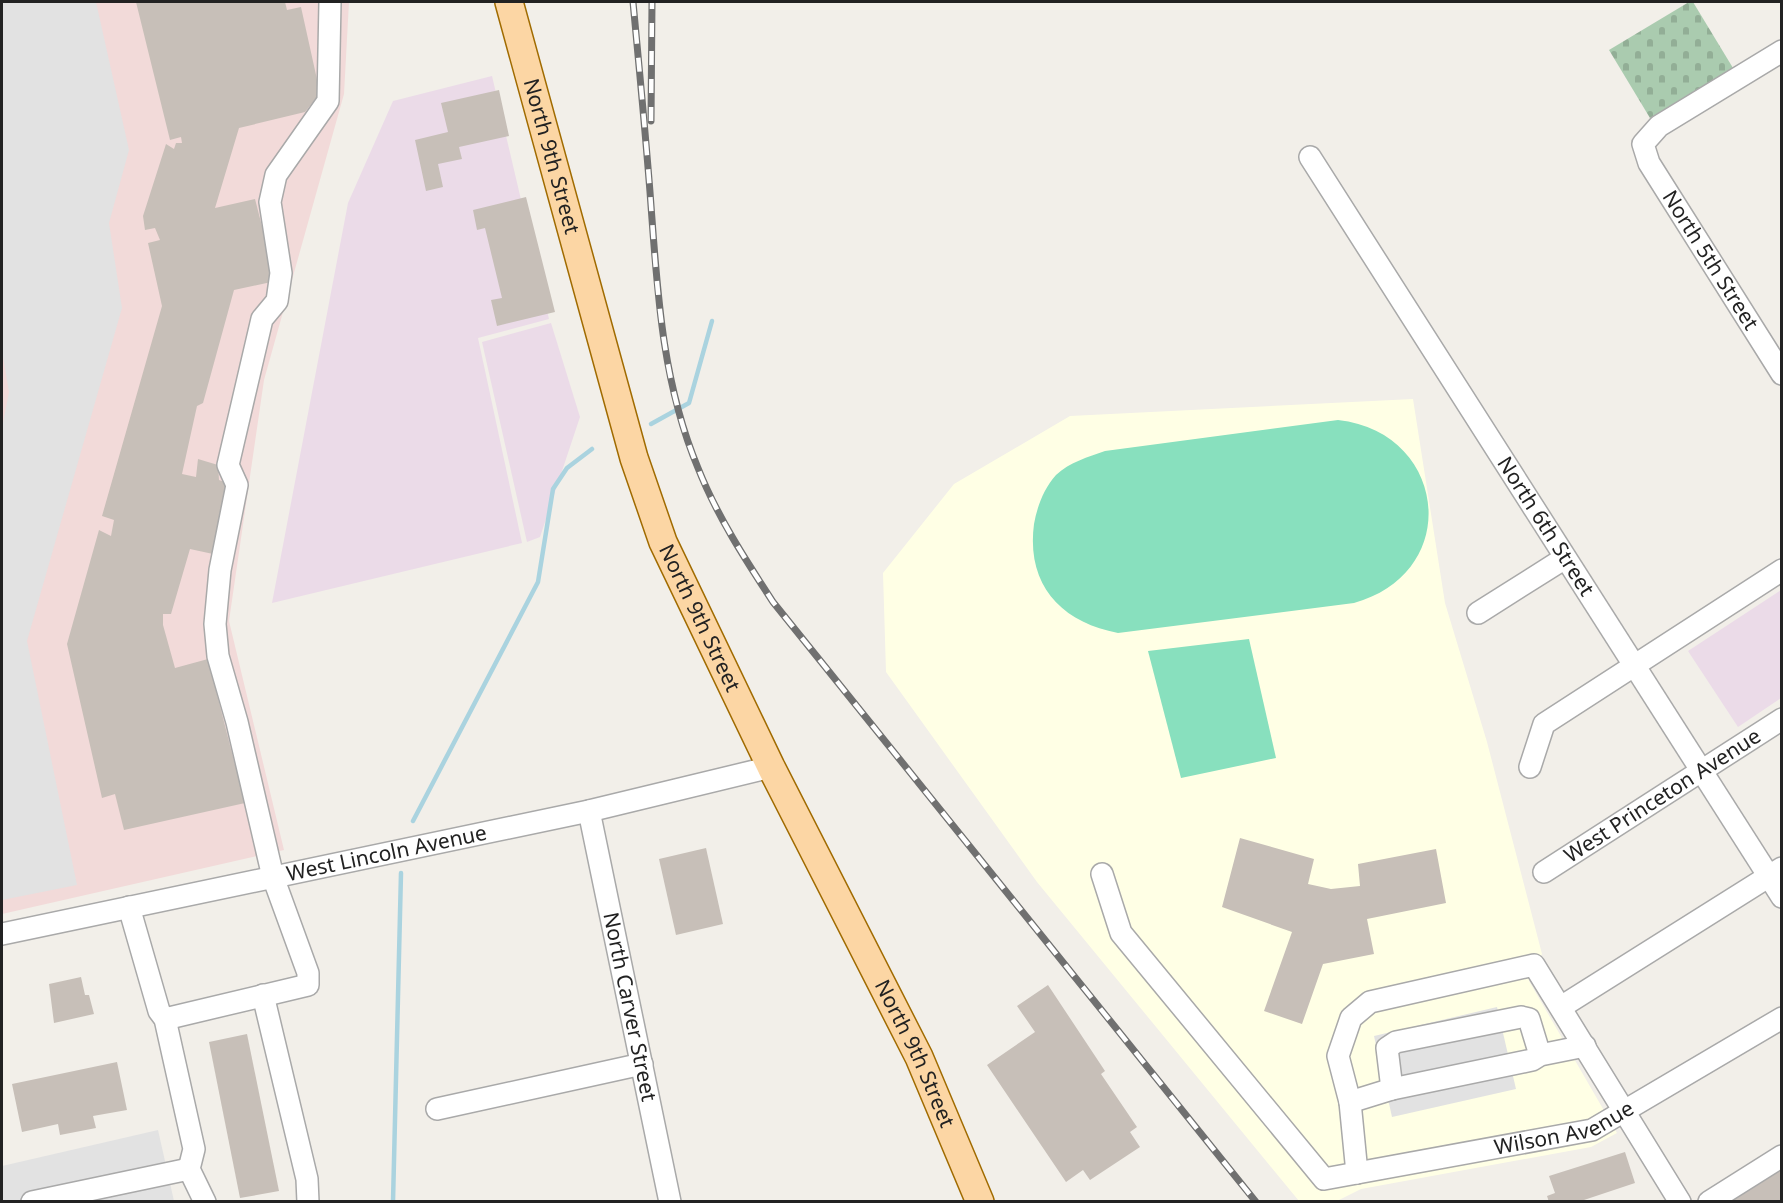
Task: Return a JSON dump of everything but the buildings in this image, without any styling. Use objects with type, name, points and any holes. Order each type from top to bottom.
[{"type":"main road","name":"North 9th Street","points":[[508,2],[641,479],[663,542],[771,767],[919,1058],[980,1202]]},
{"type":"street","points":[[165,1019],[308,985],[308,973],[273,877],[218,656],[215,624],[220,570],[237,485],[228,465],[262,320],[277,301],[280,273],[270,202],[276,175],[328,101],[330,2]]},
{"type":"street","name":"North 5th Street","points":[[1782,51],[1659,126],[1643,144],[1649,163],[1782,374]]},
{"type":"street","name":"North 6th Street","points":[[1310,157],[1702,769],[1775,872],[1782,897]]},
{"type":"street","points":[[1478,613],[1565,558]]},
{"type":"street","points":[[1530,767],[1544,724],[1782,570]]},
{"type":"street","name":"West Princeton Avenue","points":[[1544,872],[1782,718]]},
{"type":"street","name":"West Lincoln Avenue","points":[[2,934],[589,811],[771,767]]},
{"type":"street","name":"North Carver Street","points":[[589,811],[669,1202]]},
{"type":"street","points":[[1561,1007],[1775,872]]},
{"type":"street","name":"Wilson Avenue","points":[[1102,874],[1121,933],[1324,1179],[1592,1130],[1782,1018]]},
{"type":"street","points":[[129,907],[159,1011],[165,1019],[194,1149],[189,1169],[205,1202]]},
{"type":"street","points":[[1356,1173],[1350,1102],[1338,1056],[1351,1018],[1371,1002],[1534,965],[1680,1202]]},
{"type":"street","points":[[263,995],[307,1179],[308,1202]]},
{"type":"street","points":[[1392,1089],[1387,1047],[1396,1042],[1521,1017],[1529,1019],[1540,1055]]},
{"type":"street","points":[[1350,1102],[1392,1089],[1532,1060],[1540,1055],[1585,1046]]},
{"type":"street","points":[[437,1109],[642,1064]]},
{"type":"street","points":[[1709,1202],[1782,1156]]},
{"type":"street","points":[[32,1202],[189,1169]]},
{"type":"shaded area","points":[[2,2],[349,2],[344,94],[264,380],[229,621],[284,850],[2,914]]},
{"type":"shaded area","points":[[2,2],[96,2],[129,150],[109,223],[122,308],[27,641],[77,885],[2,900],[2,428],[9,392],[2,351]]},
{"type":"shaded area","points":[[492,76],[549,319],[478,338],[522,543],[272,603],[348,203],[393,101]]},
{"type":"shaded area","points":[[551,323],[580,417],[540,537],[527,542],[482,342]]},
{"type":"shaded area","points":[[1413,399],[1445,603],[1487,742],[1542,954],[1529,981],[1617,1133],[1591,1147],[1361,1189],[1337,1201],[1299,1201],[1037,882],[886,672],[883,573],[954,484],[1070,416]]},
{"type":"shaded area","points":[[1781,590],[1781,698],[1738,727],[1688,651]]},
{"type":"shaded area","points":[[1497,1007],[1516,1089],[1392,1117],[1374,1036]]},
{"type":"shaded area","points":[[158,1130],[174,1201],[2,1201],[2,1166]]},
{"type":"green space","points":[[1689,2],[1693,2],[1733,68],[1650,118],[1609,50]]},
{"type":"green space","points":[[1338,420],[1374,430],[1402,449],[1420,475],[1428,504],[1426,535],[1413,563],[1389,587],[1354,603],[1118,633],[1098,628],[1064,610],[1042,582],[1033,546],[1037,511],[1052,480],[1061,470],[1073,463],[1105,451]]},
{"type":"green space","points":[[1249,639],[1276,758],[1181,778],[1148,651]]},
{"type":"waterway","points":[[651,424],[689,403],[712,321]]},
{"type":"waterway","points":[[413,821],[538,582],[553,489],[567,468],[592,449]]},
{"type":"waterway","points":[[393,1202],[401,873]]},
{"type":"railway","points":[[633,2],[655,262],[668,367],[686,435],[714,503],[773,602],[1256,1202]]},
{"type":"railway","points":[[651,121],[652,2]]}]
